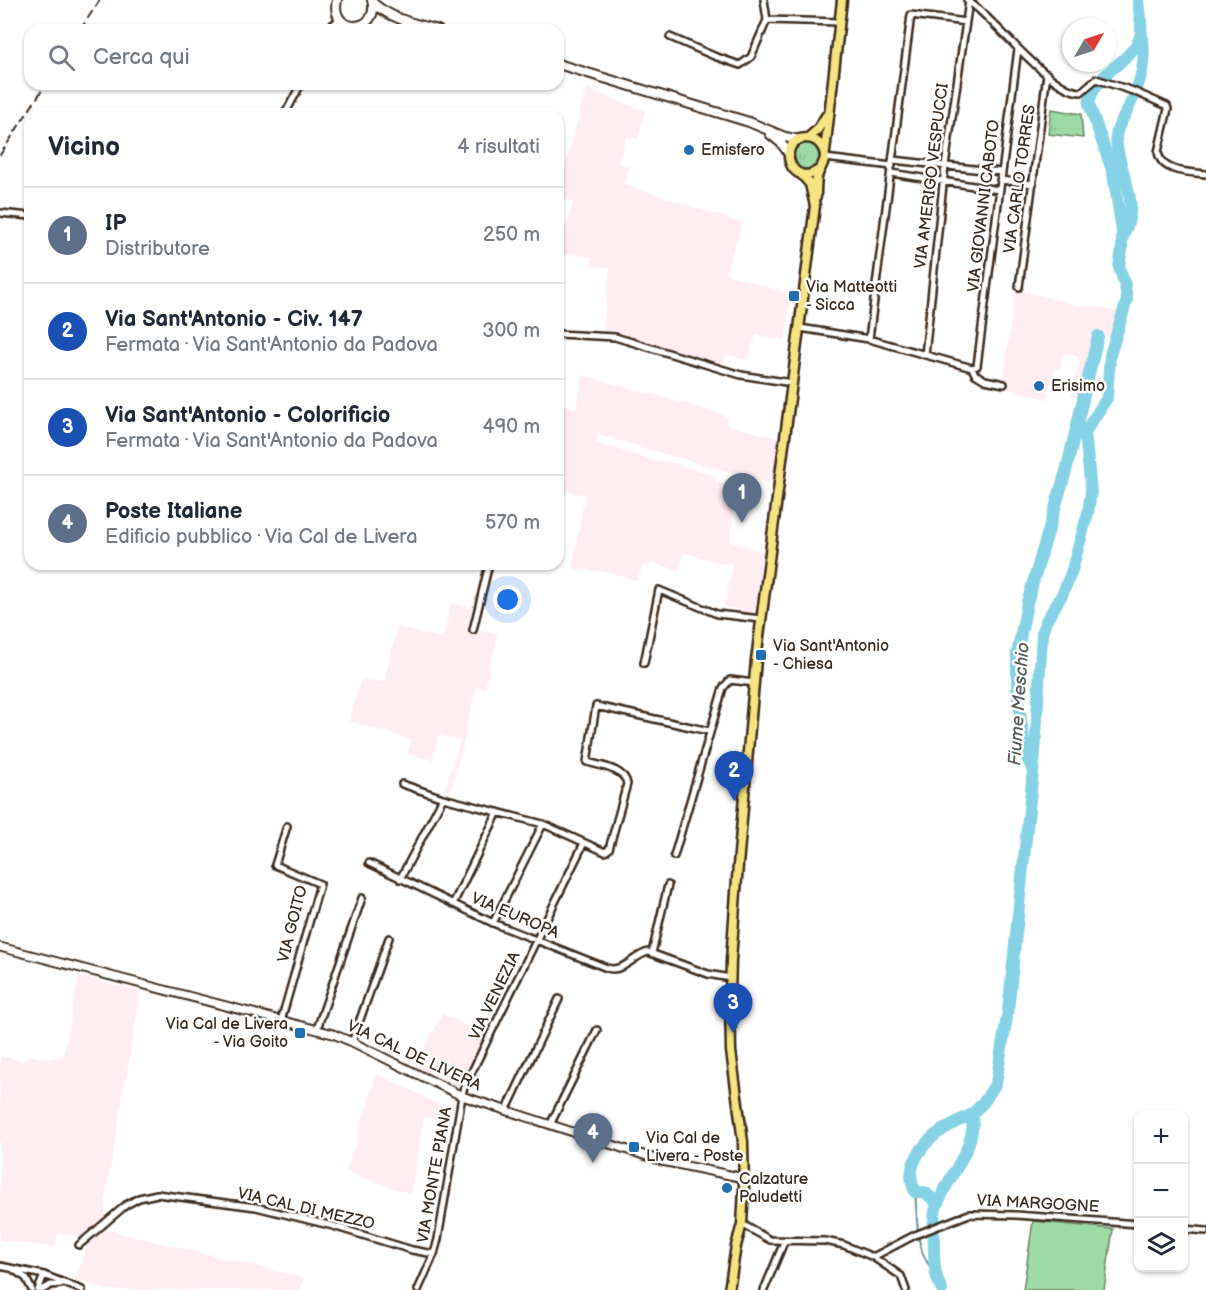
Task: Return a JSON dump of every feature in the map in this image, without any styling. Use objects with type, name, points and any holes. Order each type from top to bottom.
[{"type":"main road","points":[[328,0],[336,4],[340,19],[347,24]]},
{"type":"main road","points":[[729,1290],[742,1224],[744,1178],[743,1142],[731,1051],[730,978],[754,683],[817,177],[825,155],[842,0]]},
{"type":"main road","points":[[373,2],[383,11],[399,19]]},
{"type":"main road","points":[[363,24],[374,10],[373,2]]},
{"type":"main road","points":[[369,19],[385,17],[417,24]]},
{"type":"main road","points":[[564,66],[759,126],[785,137],[819,142],[825,155]]},
{"type":"main road","points":[[815,203],[810,184],[790,165],[789,154],[792,146],[819,129],[828,113]]},
{"type":"main road","points":[[759,126],[777,139],[789,154]]},
{"type":"main road","points":[[801,174],[810,175],[820,170]]},
{"type":"street","points":[[670,37],[741,65],[751,57],[767,20],[764,0]]},
{"type":"street","points":[[967,1],[1047,74],[1073,92],[1081,92],[1096,79],[1136,92],[1167,106],[1158,157],[1167,167],[1174,170],[1206,174]]},
{"type":"street","name":"VIA AMERIGO VESPUCCI","points":[[925,355],[945,166],[967,1]]},
{"type":"street","points":[[868,339],[911,15],[966,22]]},
{"type":"street","points":[[334,24],[340,19]]},
{"type":"street","points":[[767,20],[839,22]]},
{"type":"street","name":"VIA GIOVANNI CABOTO","points":[[975,367],[1018,49]]},
{"type":"street","name":"VIA CARLO TORRES","points":[[1019,286],[1047,74]]},
{"type":"street","points":[[288,108],[297,90]]},
{"type":"street","points":[[825,155],[1001,172]]},
{"type":"street","points":[[891,173],[999,190]]},
{"type":"street","points":[[1000,180],[1032,184]]},
{"type":"street","points":[[0,213],[24,215]]},
{"type":"street","points":[[800,328],[868,339],[975,367],[975,374],[985,380],[1004,384]]},
{"type":"street","points":[[564,334],[615,337],[741,375],[792,383]]},
{"type":"street","points":[[473,630],[488,570]]},
{"type":"street","points":[[645,663],[659,590],[717,614],[761,619]]},
{"type":"street","points":[[674,856],[709,731],[725,684],[733,680],[754,683]]},
{"type":"street","points":[[402,784],[443,798],[543,824],[605,852],[609,849],[627,780],[622,773],[587,762],[596,706],[709,731]]},
{"type":"street","points":[[400,879],[443,798]]},
{"type":"street","points":[[453,904],[498,812]]},
{"type":"street","points":[[494,923],[543,824]]},
{"type":"street","name":"VIA GOITO","points":[[281,1021],[320,884],[275,865],[287,826]]},
{"type":"street","name":"VIA VENEZIA","points":[[462,1096],[584,843]]},
{"type":"street","name":"VIA EUROPA","points":[[369,863],[494,923],[611,969],[620,968],[645,953],[652,953]]},
{"type":"street","points":[[668,885],[652,953],[708,975],[730,978]]},
{"type":"street","points":[[317,1029],[362,897]]},
{"type":"street","points":[[352,1042],[390,938]]},
{"type":"street","name":"VIA CAL DE LIVERA","points":[[0,947],[317,1029],[352,1042],[462,1096],[680,1166],[744,1178]]},
{"type":"street","points":[[506,1111],[559,999]]},
{"type":"street","points":[[550,1125],[597,1030]]},
{"type":"street","name":"VIA MONTE PIANA","points":[[418,1290],[434,1254],[462,1096]]},
{"type":"street","name":"VIA CAL DI MEZZO","points":[[79,1245],[126,1205],[139,1198],[156,1194],[256,1208],[333,1226],[412,1250],[434,1254]]},
{"type":"street","name":"VIA MARGOGNE","points":[[873,1257],[917,1234],[969,1214],[1134,1224]]},
{"type":"street","points":[[742,1224],[770,1240],[825,1241],[844,1245],[873,1257],[901,1276],[906,1290]]},
{"type":"street","points":[[1188,1229],[1206,1231]]},
{"type":"street","points":[[764,1290],[784,1242]]},
{"type":"street","points":[[1,1266],[44,1275],[82,1290]]},
{"type":"street","points":[[1,1266],[22,1274],[32,1290]]},
{"type":"street","points":[[40,1290],[44,1275]]},
{"type":"street","points":[[40,1290],[51,1285],[66,1284]]},
{"type":"shaded area","points":[[586,88],[645,111],[638,139],[626,137],[618,163],[629,167],[624,184],[742,223],[726,271],[729,275],[791,294],[785,340],[756,334],[748,360],[726,355],[722,367],[603,330],[610,267],[591,266],[592,257],[564,254],[564,236],[573,202],[564,199],[564,172]]},
{"type":"shaded area","points":[[1015,289],[1080,306],[1093,306],[1119,312],[1110,337],[1094,332],[1079,397],[1070,395],[1079,365],[1079,357],[1064,353],[1060,369],[1055,368],[1047,399],[1002,388]]},
{"type":"shaded area","points":[[583,375],[712,411],[728,417],[726,425],[779,438],[772,484],[598,435],[596,443],[717,476],[716,482],[730,485],[732,480],[738,482],[730,541],[764,552],[754,617],[737,616],[738,609],[724,607],[733,565],[730,563],[729,565],[684,553],[679,570],[651,563],[649,567],[642,567],[637,581],[611,573],[572,569],[585,495],[564,490],[564,405],[576,408]]},
{"type":"shaded area","points":[[451,603],[476,609],[471,627],[498,634],[485,688],[476,687],[450,793],[444,792],[460,740],[439,735],[432,760],[408,754],[411,740],[349,721],[361,679],[384,682],[397,627],[443,638]]},
{"type":"shaded area","points":[[79,976],[141,992],[106,1194],[105,1218],[84,1237],[58,1233],[55,1248],[0,1240],[0,1056],[24,1061],[28,1055],[50,1059],[63,1056]]},
{"type":"shaded area","points":[[442,1014],[488,1036],[465,1082],[459,1087],[415,1066]]},
{"type":"shaded area","points":[[377,1073],[442,1106],[435,1119],[424,1117],[411,1194],[346,1172]]},
{"type":"shaded area","points":[[101,1228],[304,1278],[300,1290],[107,1290],[75,1279],[86,1248],[82,1245]]},
{"type":"green space","points":[[1051,109],[1081,114],[1083,138],[1048,134]]},
{"type":"green space","points":[[807,142],[817,146],[821,156],[817,166],[807,170],[797,166],[793,156],[797,146]]},
{"type":"green space","points":[[1033,1221],[1113,1229],[1104,1290],[1023,1290]]},
{"type":"waterway","name":"Fiume Meschio","points":[[942,1290],[935,1265],[933,1228],[936,1208],[966,1150],[973,1126],[972,1114],[984,1102],[996,1083],[1008,1011],[1035,752],[1042,634],[1046,621],[1062,595],[1071,573],[1088,513],[1091,492],[1085,432],[1107,398],[1110,355],[1127,300],[1119,267],[1122,231],[1113,173],[1089,104],[1092,93],[1105,75],[1136,46],[1141,32],[1138,0]]},
{"type":"waterway","points":[[1123,237],[1130,214],[1130,196],[1117,147],[1116,134],[1139,81],[1144,53],[1142,33]]},
{"type":"waterway","points":[[1033,770],[1026,756],[1017,689],[1017,654],[1027,603],[1066,471],[1098,336]]},
{"type":"waterway","points":[[938,1204],[925,1192],[915,1192],[911,1178],[913,1165],[923,1147],[930,1140],[945,1128],[972,1114]]},
{"type":"waterway","points":[[915,1192],[920,1246],[929,1265],[936,1272]]},
{"type":"railway","points":[[84,24],[100,0]]},
{"type":"railway","points":[[30,108],[42,90]]},
{"type":"railway","points":[[0,155],[24,118]]},
{"type":"place","name":"Emisfero","points":[[689,150]]},
{"type":"place","name":"Via Matteotti - Sicca","points":[[794,296]]},
{"type":"place","name":"Erisimo","points":[[1039,386]]},
{"type":"place","name":"IP","points":[[742,523]]},
{"type":"place","name":"Via Sant'Antonio - Chiesa","points":[[761,655]]},
{"type":"place","name":"Via Sant'Antonio - Civ. 147","points":[[734,801]]},
{"type":"place","name":"Via Cal de Livera - Via Goito","points":[[300,1033]]},
{"type":"place","name":"Via Sant'Antonio - Colorificio","points":[[733,1033]]},
{"type":"place","name":"Via Cal de Livera - Poste","points":[[634,1147]]},
{"type":"place","name":"Poste Italiane","points":[[593,1163]]},
{"type":"place","name":"Calzature Paludetti","points":[[727,1188]]}]
